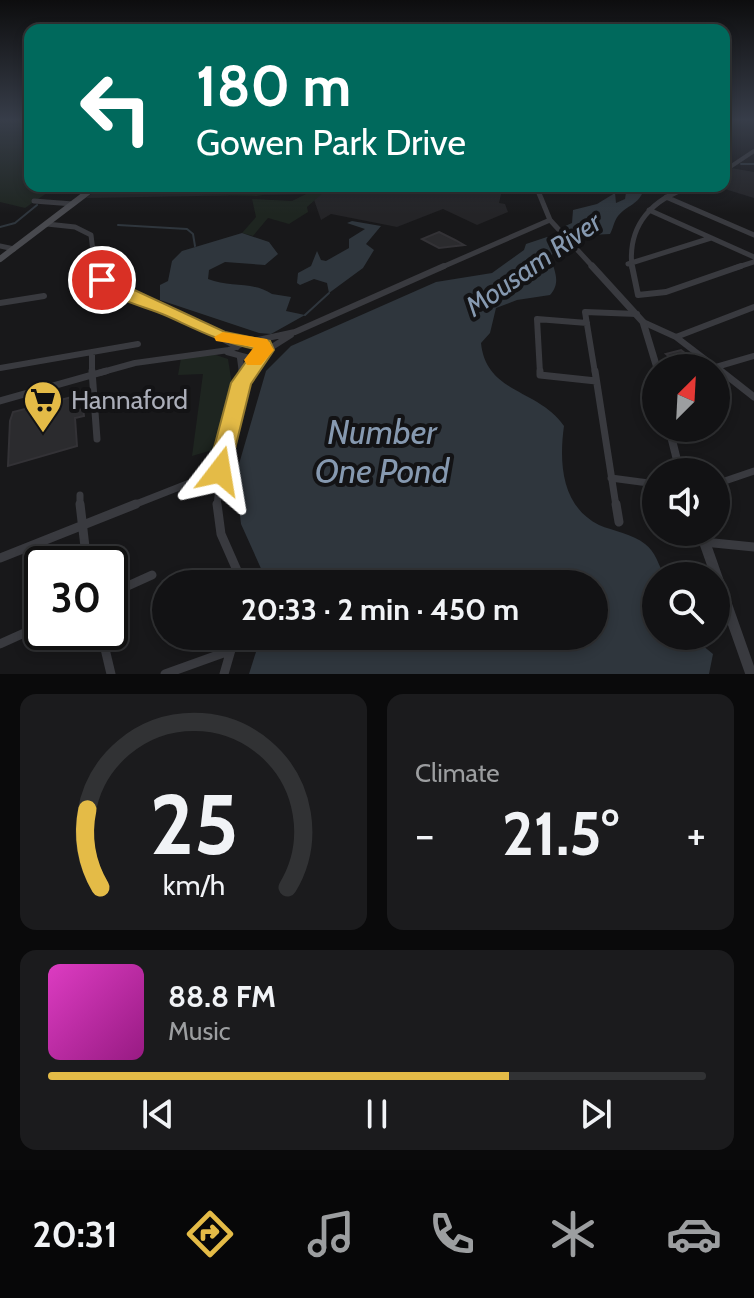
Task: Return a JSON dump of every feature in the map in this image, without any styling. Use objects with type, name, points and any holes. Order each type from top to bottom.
[{"type":"main road","points":[[0,259],[88,192]]},
{"type":"street","points":[[730,167],[753,151]]},
{"type":"street","points":[[538,192],[550,220],[630,304],[643,322],[653,354]]},
{"type":"street","points":[[638,295],[628,264],[637,225],[649,210],[678,192]]},
{"type":"street","points":[[666,197],[754,235]]},
{"type":"street","points":[[34,201],[73,204]]},
{"type":"street","points":[[649,210],[754,259]]},
{"type":"street","points":[[0,401],[143,361],[219,350],[259,355],[295,332],[550,220]]},
{"type":"street","points":[[47,224],[75,227],[91,235],[94,269],[115,290],[220,336],[263,345],[243,379],[220,471],[216,500],[219,527],[237,570]]},
{"type":"street","points":[[628,264],[711,238]]},
{"type":"street","points":[[0,246],[14,249]]},
{"type":"street","points":[[630,304],[638,295],[666,292],[754,259]]},
{"type":"street","points":[[0,303],[44,296]]},
{"type":"street","points":[[676,337],[754,307]]},
{"type":"street","points":[[619,522],[587,310],[637,314]]},
{"type":"street","points":[[587,323],[537,319],[540,375],[596,381]]},
{"type":"street","points":[[643,322],[676,337],[699,354]]},
{"type":"street","points":[[237,352],[251,341],[295,332]]},
{"type":"street","points":[[220,336],[237,352],[243,379]]},
{"type":"street","points":[[0,368],[138,344]]},
{"type":"street","points":[[92,352],[90,376],[96,392],[97,439]]},
{"type":"street","points":[[730,363],[754,356]]},
{"type":"street","points":[[730,378],[754,397]]},
{"type":"street","points":[[0,558],[220,471]]},
{"type":"street","points":[[730,479],[754,471]]},
{"type":"street","points":[[611,478],[642,482]]},
{"type":"street","points":[[80,495],[84,546]]},
{"type":"street","points":[[730,542],[754,547]]},
{"type":"street","points":[[706,546],[751,674]]},
{"type":"street","points":[[128,586],[152,575]]},
{"type":"street","points":[[0,644],[24,633]]},
{"type":"street","points":[[105,650],[111,674]]},
{"type":"street","points":[[165,674],[229,651]]},
{"type":"street","points":[[224,674],[229,651]]},
{"type":"shaded area","points":[[0,151],[24,151],[24,192],[48,192],[25,208],[0,202]]},
{"type":"shaded area","points":[[730,169],[754,172],[754,198],[730,191]]},
{"type":"shaded area","points":[[94,192],[502,192],[499,203],[505,204],[508,212],[477,225],[443,209],[397,227],[331,214],[321,220],[312,194],[86,198]]},
{"type":"shaded area","points":[[171,192],[279,192],[257,196]]},
{"type":"shaded area","points":[[310,192],[324,192],[307,207],[308,212],[289,224],[268,218],[253,236],[242,233],[256,217],[252,199],[292,201]]},
{"type":"shaded area","points":[[213,354],[228,359],[232,384],[216,449],[192,456],[203,374],[178,375],[181,358]]},
{"type":"water","points":[[626,192],[643,192],[618,216],[610,234],[572,236],[563,227],[572,223],[573,210],[597,204],[615,193],[616,203],[625,199]]},
{"type":"water","points":[[352,221],[381,226],[366,244],[374,250],[363,268],[329,293],[327,283],[314,279],[300,285],[297,283],[298,273],[311,266],[317,251],[321,260],[326,261],[349,248],[349,239],[365,229],[347,223]]},
{"type":"water","points":[[242,233],[269,242],[278,254],[265,265],[225,262],[209,270],[208,279],[257,287],[272,294],[291,297],[286,311],[305,315],[271,334],[259,333],[160,300],[160,285],[168,281],[172,261],[182,251]]},
{"type":"water","name":"Number One Pond","points":[[547,237],[563,241],[550,257],[556,277],[555,286],[550,295],[517,300],[496,308],[490,333],[481,343],[485,360],[503,382],[541,405],[564,426],[562,454],[565,482],[577,507],[599,525],[642,542],[642,546],[647,546],[656,558],[658,562],[642,562],[642,650],[708,650],[713,654],[709,674],[249,674],[257,650],[608,650],[608,570],[262,570],[241,524],[237,489],[239,464],[266,371],[291,346],[436,282],[492,273],[524,250],[526,244]]},
{"type":"building","points":[[439,232],[464,245],[439,248],[422,239]]},
{"type":"building","points":[[681,350],[686,354],[666,354]]},
{"type":"building","name":"Hannaford","points":[[72,397],[74,411],[83,409],[84,416],[75,418],[77,446],[8,466],[13,412]]},
{"type":"waterway","points":[[741,164],[754,164]]},
{"type":"waterway","points":[[0,227],[15,223],[37,205]]},
{"type":"waterway","points":[[118,225],[187,229],[193,234],[195,246]]},
{"type":"waterway","points":[[305,315],[329,293]]},
{"type":"slow traffic","points":[[223,337],[261,343],[265,348],[263,353],[254,360]]},
{"type":"place","name":"Hannaford","points":[[43,434]]},
{"type":"route","points":[[102,280],[119,292],[172,312],[220,336],[257,341],[265,348],[241,383],[220,471]]},
{"type":"water label","name":"Mousam River","points":[[533,264]]}]
